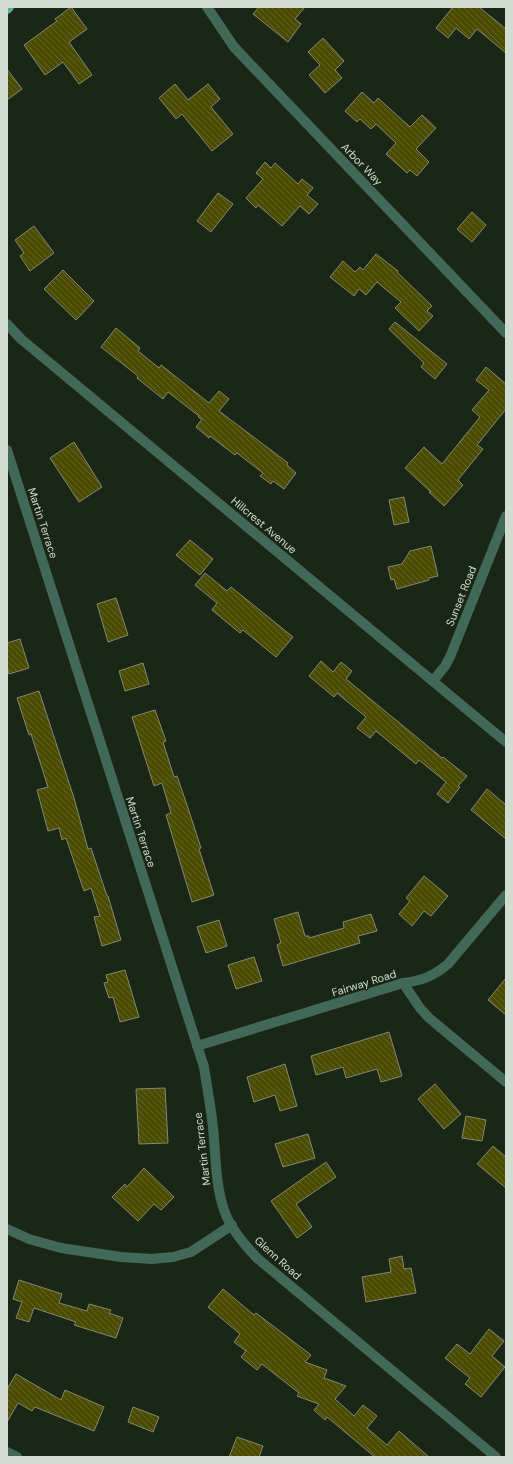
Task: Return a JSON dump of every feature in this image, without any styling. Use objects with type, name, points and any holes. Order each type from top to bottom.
[{"type":"street","name":"Arbor Way","points":[[208,7],[234,47],[506,333]]},
{"type":"street","name":"Hillcrest Avenue","points":[[7,325],[21,339],[506,742]]},
{"type":"street","name":"Martin Terrace","points":[[7,450],[197,1046],[205,1074],[213,1127],[216,1168],[220,1193],[224,1211],[232,1225]]},
{"type":"street","name":"Sunset Road","points":[[433,681],[445,666],[450,656],[506,516]]},
{"type":"street","name":"Fairway Road","points":[[197,1046],[403,983],[419,981],[430,977],[444,968],[506,895]]},
{"type":"street","points":[[403,983],[420,1008],[429,1018],[506,1082]]},
{"type":"street","points":[[7,1229],[29,1239],[61,1248],[121,1257],[152,1259],[174,1257],[191,1252],[232,1225]]},
{"type":"street","name":"Glenn Road","points":[[232,1225],[243,1242],[257,1258],[496,1457]]},
{"type":"street","points":[[7,1452],[17,1457]]},
{"type":"building","points":[[71,7],[87,29],[69,42],[92,75],[79,84],[63,62],[45,75],[24,45],[57,21],[55,19]]},
{"type":"building","points":[[259,7],[305,7],[295,19],[301,24],[288,42],[253,14]]},
{"type":"building","points":[[453,7],[479,7],[506,29],[506,53],[477,29],[469,39],[456,28],[448,38],[436,28]]},
{"type":"building","points":[[323,38],[344,61],[335,70],[342,78],[325,93],[309,75],[320,65],[308,52]]},
{"type":"building","points":[[7,69],[22,89],[7,100]]},
{"type":"building","points":[[175,84],[188,100],[208,84],[220,99],[211,107],[233,134],[212,151],[182,114],[176,119],[159,98]]},
{"type":"building","points":[[362,92],[374,103],[378,98],[410,127],[422,115],[436,128],[416,149],[429,162],[417,176],[410,170],[407,173],[386,154],[396,143],[376,124],[371,129],[360,119],[357,122],[345,111]]},
{"type":"building","points":[[265,162],[271,168],[275,163],[298,184],[302,179],[313,188],[307,195],[318,204],[309,214],[300,206],[282,226],[258,205],[256,208],[246,198],[263,179],[256,173]]},
{"type":"building","points":[[218,193],[233,204],[211,232],[197,221]]},
{"type":"building","points":[[472,212],[486,225],[472,242],[457,229]]},
{"type":"building","points":[[34,226],[54,253],[30,271],[20,256],[24,253],[15,240]]},
{"type":"building","points":[[376,254],[398,271],[397,272],[432,306],[427,311],[433,316],[419,331],[395,308],[401,302],[377,282],[366,295],[359,289],[354,296],[330,277],[343,261],[355,272],[360,267],[363,270]]},
{"type":"building","points":[[63,270],[94,301],[76,320],[44,289]]},
{"type":"building","points":[[395,322],[447,364],[435,379],[421,367],[424,363],[389,329]]},
{"type":"building","points":[[116,328],[140,348],[138,351],[159,368],[161,365],[209,403],[219,391],[229,399],[219,411],[288,463],[287,465],[296,473],[284,489],[273,481],[271,484],[260,476],[263,473],[237,453],[235,455],[210,436],[209,438],[196,427],[202,419],[198,417],[199,416],[168,392],[163,399],[137,378],[138,376],[101,347]]},
{"type":"building","points":[[486,367],[506,384],[506,409],[477,445],[483,449],[458,480],[463,485],[444,506],[405,468],[424,447],[442,464],[480,417],[472,410],[489,390],[476,380]]},
{"type":"building","points":[[74,442],[102,487],[79,502],[50,458]]},
{"type":"building","points":[[404,497],[409,522],[394,525],[389,500]]},
{"type":"building","points":[[190,540],[213,559],[200,575],[176,555]]},
{"type":"building","points":[[431,546],[438,576],[397,589],[394,579],[391,580],[388,567],[402,564],[410,551]]},
{"type":"building","points":[[205,573],[227,591],[231,587],[293,637],[276,657],[243,630],[240,633],[212,610],[217,603],[195,585]]},
{"type":"building","points":[[116,598],[128,635],[108,642],[97,604]]},
{"type":"building","points":[[20,639],[29,668],[9,674],[7,667],[7,643]]},
{"type":"building","points":[[321,661],[333,672],[341,662],[352,671],[346,679],[442,758],[443,757],[467,776],[458,786],[460,787],[448,803],[437,794],[446,782],[419,760],[416,764],[376,731],[370,738],[357,728],[366,717],[337,693],[334,697],[309,676]]},
{"type":"building","points":[[143,663],[149,684],[125,691],[119,671]]},
{"type":"building","points":[[39,691],[74,798],[88,849],[91,848],[108,896],[121,940],[102,946],[94,917],[100,916],[91,888],[84,891],[66,838],[62,840],[59,828],[48,831],[37,790],[48,787],[31,734],[29,735],[17,698]]},
{"type":"building","points":[[155,710],[166,741],[163,742],[174,777],[177,776],[188,808],[201,848],[199,849],[214,895],[192,902],[166,815],[171,813],[162,783],[154,786],[132,717]]},
{"type":"building","points":[[487,789],[506,805],[506,839],[471,810]]},
{"type":"building","points":[[424,876],[448,896],[431,916],[424,911],[412,926],[399,914],[410,901],[406,898]]},
{"type":"building","points":[[298,912],[305,936],[309,936],[309,938],[344,928],[343,922],[371,914],[377,931],[358,936],[360,943],[283,966],[277,945],[281,943],[274,919]]},
{"type":"building","points":[[219,920],[227,946],[206,953],[197,927]]},
{"type":"building","points":[[254,957],[262,981],[236,989],[228,965]]},
{"type":"building","points":[[125,970],[139,1017],[120,1022],[113,997],[109,998],[104,983],[108,982],[106,975]]},
{"type":"building","points":[[506,978],[506,1015],[488,1000]]},
{"type":"building","points":[[389,1032],[402,1076],[381,1082],[377,1069],[346,1078],[343,1067],[316,1075],[311,1056]]},
{"type":"building","points":[[285,1064],[297,1106],[280,1111],[275,1095],[254,1102],[247,1077]]},
{"type":"building","points":[[435,1084],[461,1114],[444,1129],[418,1099]]},
{"type":"building","points":[[165,1088],[168,1143],[139,1144],[136,1089]]},
{"type":"building","points":[[466,1116],[486,1120],[482,1141],[462,1138]]},
{"type":"building","points":[[308,1134],[315,1158],[283,1167],[275,1144]]},
{"type":"building","points":[[493,1146],[506,1157],[506,1188],[477,1164]]},
{"type":"building","points":[[326,1162],[336,1177],[296,1204],[312,1227],[297,1238],[271,1201]]},
{"type":"building","points":[[144,1168],[174,1197],[161,1210],[154,1204],[138,1221],[112,1197],[125,1184],[127,1187]]},
{"type":"building","points":[[402,1256],[404,1269],[411,1268],[416,1293],[366,1302],[362,1277],[391,1272],[389,1259]]},
{"type":"building","points":[[19,1280],[62,1294],[59,1303],[87,1311],[89,1304],[111,1310],[109,1313],[123,1318],[116,1338],[74,1325],[76,1322],[34,1308],[29,1322],[16,1318],[22,1302],[13,1299]]},
{"type":"building","points":[[223,1289],[254,1315],[256,1313],[311,1355],[305,1362],[327,1370],[324,1378],[346,1386],[335,1399],[354,1416],[363,1405],[377,1416],[367,1428],[387,1445],[399,1431],[429,1457],[375,1457],[327,1417],[325,1420],[314,1410],[319,1404],[297,1396],[299,1393],[262,1364],[257,1370],[241,1357],[246,1351],[234,1342],[240,1334],[208,1307]]},
{"type":"building","points":[[489,1329],[504,1341],[492,1356],[505,1367],[481,1397],[465,1384],[470,1378],[445,1358],[457,1344],[470,1354]]},
{"type":"building","points":[[16,1374],[61,1400],[65,1390],[104,1407],[94,1431],[35,1407],[32,1411],[18,1403],[7,1422],[7,1389]]},
{"type":"building","points":[[133,1407],[159,1417],[153,1432],[128,1422]]},
{"type":"building","points":[[237,1437],[263,1446],[259,1457],[229,1457]]}]
